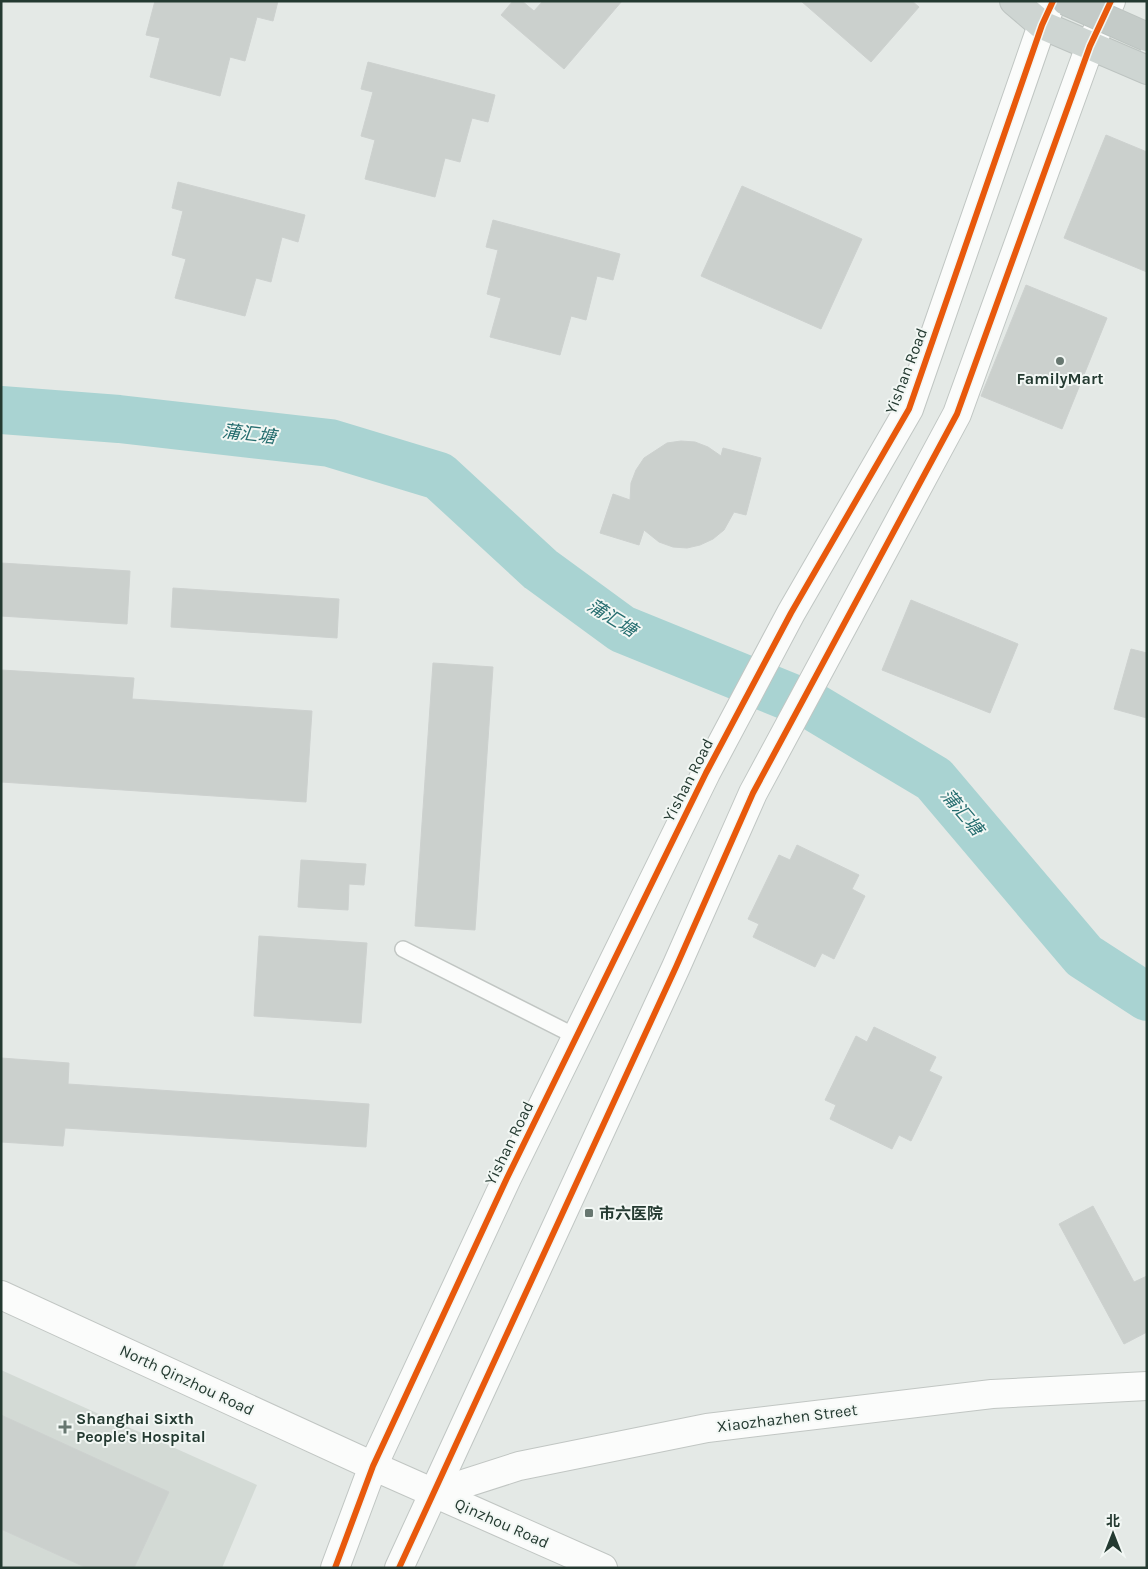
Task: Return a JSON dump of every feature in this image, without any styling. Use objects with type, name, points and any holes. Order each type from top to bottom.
[{"type":"highway","points":[[1066,1],[1147,37]]},
{"type":"main road","points":[[1014,1],[1047,13],[1090,46],[1147,70]]},
{"type":"main road","points":[[399,1568],[676,967],[753,793],[958,414],[1090,46],[1111,1]]},
{"type":"main road","name":"Yishan Road","points":[[334,1568],[373,1466],[507,1178],[706,773],[791,613],[909,409],[1047,13]]},
{"type":"main road","name":"North Qinzhou Road","points":[[1,1294],[373,1466]]},
{"type":"main road","name":"Xiaozhazhen Street","points":[[435,1493],[520,1466],[708,1428],[992,1394],[1147,1386]]},
{"type":"main road","name":"Qinzhou Road","points":[[373,1466],[603,1568]]},
{"type":"lane","points":[[403,949],[577,1037]]},
{"type":"shaded area","name":"Shanghai Sixth People's Hospital","points":[[1,1370],[257,1485],[222,1568],[1,1568]]},
{"type":"building","points":[[155,1],[278,1],[273,21],[257,17],[245,61],[230,57],[220,96],[150,77],[160,38],[146,35]]},
{"type":"building","points":[[513,1],[522,1],[534,11],[543,1],[622,1],[564,69],[501,15]]},
{"type":"building","points":[[801,1],[912,1],[919,7],[871,62]]},
{"type":"building","points":[[368,62],[495,95],[488,122],[472,118],[460,162],[445,158],[435,197],[365,179],[375,140],[361,136],[373,92],[361,89]]},
{"type":"building","points":[[1106,135],[1147,152],[1147,272],[1064,238]]},
{"type":"building","points":[[178,182],[305,215],[298,242],[282,237],[271,282],[256,278],[245,316],[175,298],[186,259],[172,255],[183,211],[172,208]]},
{"type":"building","points":[[742,186],[862,239],[821,329],[701,276]]},
{"type":"building","points":[[493,220],[620,254],[613,280],[597,276],[586,320],[571,316],[560,355],[490,337],[501,298],[487,294],[498,250],[486,247]]},
{"type":"building","points":[[1026,285],[1107,318],[1062,429],[981,396]]},
{"type":"building","points":[[695,442],[708,447],[721,456],[723,448],[761,458],[746,515],[734,512],[724,530],[713,539],[687,548],[673,547],[659,542],[644,530],[639,545],[600,533],[613,494],[630,500],[631,483],[636,470],[644,458],[667,443]]},
{"type":"building","points":[[1,563],[130,571],[127,624],[1,616]]},
{"type":"building","points":[[173,588],[339,599],[337,638],[171,627]]},
{"type":"building","points":[[911,600],[1018,644],[990,713],[882,670]]},
{"type":"building","points":[[1131,649],[1147,653],[1147,718],[1114,709]]},
{"type":"building","points":[[433,663],[493,667],[475,930],[415,926]]},
{"type":"building","points":[[1,670],[134,678],[132,699],[312,711],[306,802],[1,782]]},
{"type":"building","points":[[797,845],[859,875],[852,889],[865,896],[834,959],[822,953],[815,967],[753,937],[759,924],[748,919],[779,855],[790,860]]},
{"type":"building","points":[[301,860],[366,864],[364,885],[349,884],[348,910],[298,907]]},
{"type":"building","points":[[259,936],[367,943],[361,1023],[254,1016]]},
{"type":"building","points":[[874,1027],[936,1057],[929,1071],[942,1077],[911,1141],[899,1135],[892,1149],[830,1119],[836,1105],[825,1100],[856,1036],[867,1042]]},
{"type":"building","points":[[1,1058],[69,1063],[68,1084],[369,1104],[366,1147],[65,1128],[63,1146],[1,1142]]},
{"type":"building","points":[[1093,1206],[1134,1282],[1147,1276],[1147,1332],[1124,1344],[1059,1224]]},
{"type":"building","points":[[1,1415],[169,1492],[134,1568],[87,1568],[1,1529]]},
{"type":"waterway","name":"蒲汇塘","points":[[1,410],[119,419],[330,443],[439,476],[540,569],[622,629],[812,706],[934,779],[1084,956],[1147,997]]},
{"type":"cycle path","points":[[335,1568],[373,1466],[507,1178],[706,773],[791,613],[909,409],[1042,25],[1053,1]]},
{"type":"cycle path","points":[[399,1568],[676,967],[753,793],[957,414],[1090,46],[1111,1]]},
{"type":"place","name":"FamilyMart","points":[[1060,361]]},
{"type":"place","name":"市六医院","points":[[589,1213]]},
{"type":"place","name":"Shanghai Sixth People's Hospital","points":[[65,1427]]}]
